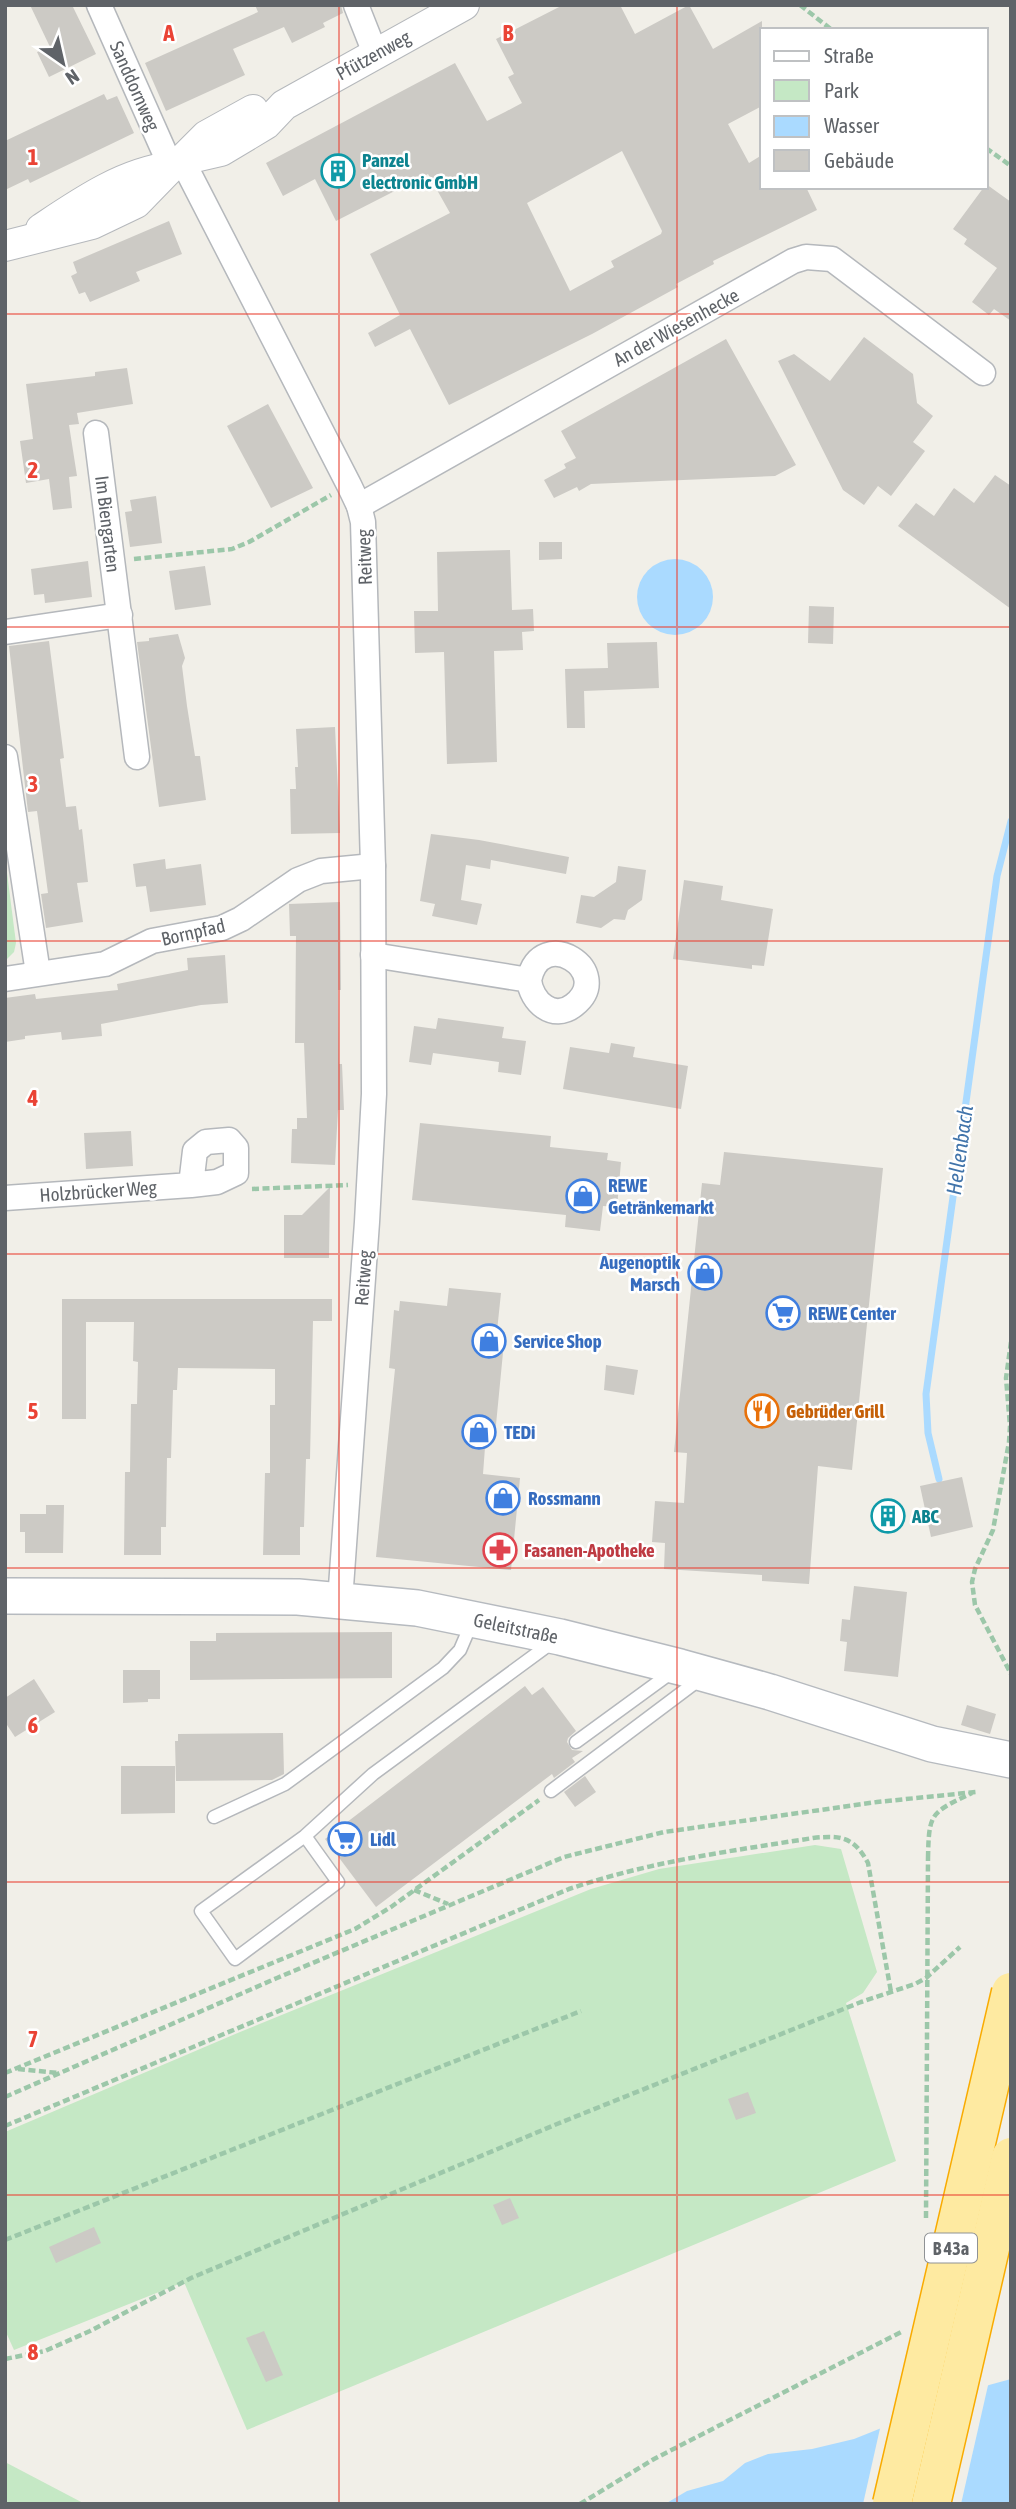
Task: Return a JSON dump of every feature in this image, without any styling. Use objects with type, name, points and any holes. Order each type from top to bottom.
[{"type":"highway","name":"B 43a","points":[[892,2504],[1011,1992]]},
{"type":"highway","name":"B 43a","points":[[931,2504],[1011,2157]]},
{"type":"main road","name":"Geleitstraße","points":[[5,1596],[234,1595],[417,1608],[559,1637],[693,1671],[932,1744],[1011,1759]]},
{"type":"street","name":"Sanddornweg","points":[[99,5],[176,164]]},
{"type":"street","points":[[356,5],[375,53]]},
{"type":"street","name":"Pfützenweg","points":[[176,164],[221,151],[266,124],[284,105],[464,5]]},
{"type":"street","points":[[14,243],[92,223],[136,203],[176,164]]},
{"type":"street","name":"Reitweg","points":[[176,164],[354,495],[363,522],[373,866],[374,1094],[340,1601]]},
{"type":"street","name":"An der Wiesenhecke","points":[[354,495],[806,257],[832,259],[983,373]]},
{"type":"street","name":"Im Biengarten","points":[[96,433],[137,757]]},
{"type":"street","points":[[5,632],[120,615]]},
{"type":"street","points":[[5,757],[38,974]]},
{"type":"street","name":"Bornpfad","points":[[5,978],[95,967],[152,941],[222,928],[241,919],[309,875],[321,871],[373,866]]},
{"type":"street","points":[[373,956],[529,980]]},
{"type":"street","points":[[191,1185],[195,1151],[206,1142],[229,1140],[236,1148],[236,1173],[217,1182]]},
{"type":"street","name":"Holzbrücker Weg","points":[[5,1198],[217,1182]]},
{"type":"lane","points":[[214,1817],[285,1784],[443,1668],[460,1650],[473,1618]]},
{"type":"lane","points":[[305,1836],[338,1882],[235,1959],[201,1911],[305,1836],[373,1774],[559,1637]]},
{"type":"lane","points":[[576,1742],[693,1671]]},
{"type":"lane","points":[[551,1791],[693,1671]]},
{"type":"path","points":[[800,5],[829,28]]},
{"type":"path","points":[[988,149],[1011,166]]},
{"type":"path","points":[[112,562],[232,548],[354,495]]},
{"type":"path","points":[[217,1182],[247,1189],[369,1184]]},
{"type":"path","points":[[1011,1342],[1006,1378],[1010,1426],[1000,1496],[993,1530],[975,1569],[972,1592],[975,1605],[1011,1674]]},
{"type":"path","points":[[5,2073],[355,1929],[551,1791]]},
{"type":"path","points":[[5,2097],[564,1857],[664,1832],[877,1802],[976,1792],[935,1815],[928,1826],[926,2222]]},
{"type":"path","points":[[5,2126],[569,1889],[662,1862],[813,1838],[829,1836],[847,1839],[858,1847],[868,1863],[891,1992]]},
{"type":"path","points":[[414,1890],[449,1905]]},
{"type":"path","points":[[5,2359],[45,2351],[204,2273],[557,2124],[915,1984],[926,1978],[960,1947]]},
{"type":"path","points":[[5,2240],[582,2011]]},
{"type":"path","points":[[16,2068],[59,2074]]},
{"type":"path","points":[[580,2504],[654,2459],[914,2325]]},
{"type":"green space","points":[[5,857],[16,943],[14,952],[5,961]]},
{"type":"green space","points":[[815,1845],[841,1849],[877,1972],[863,1993],[846,2003],[896,2161],[247,2430],[184,2282],[14,2350],[5,2330],[5,2132],[240,2032],[591,1889],[659,1869]]},
{"type":"green space","points":[[5,2462],[85,2504],[5,2504]]},
{"type":"water","points":[[675,559],[690,562],[702,570],[710,582],[713,597],[710,612],[702,624],[690,632],[675,635],[660,632],[648,624],[640,612],[637,597],[640,582],[648,570],[660,562]]},
{"type":"water","points":[[1011,2379],[1011,2504],[665,2504],[687,2491],[723,2481],[745,2463],[768,2454],[812,2449],[854,2439],[989,2385]]},
{"type":"pier","points":[[989,2381],[961,2504],[863,2504],[881,2424]]},
{"type":"building","points":[[30,5],[72,5],[96,54],[49,77],[37,52],[50,47]]},
{"type":"building","points":[[255,5],[341,5],[343,13],[323,23],[325,27],[292,43],[284,27],[233,49],[245,75],[166,111],[145,63],[258,12]]},
{"type":"building","points":[[563,5],[620,5],[635,34],[689,5],[713,49],[762,21],[760,107],[728,124],[749,163],[760,156],[760,189],[807,189],[817,210],[713,261],[714,264],[676,284],[678,287],[592,334],[449,405],[410,329],[375,347],[368,333],[400,315],[370,254],[450,213],[428,174],[336,221],[315,179],[283,196],[266,163],[455,63],[487,121],[522,103],[508,77],[514,74],[496,39]],"holes":[[[622,151],[662,231],[611,261],[614,267],[570,291],[527,203]]]},
{"type":"building","points":[[104,94],[107,100],[117,96],[134,133],[30,183],[28,179],[5,190],[5,141]]},
{"type":"building","points":[[988,185],[1011,202],[1011,321],[994,309],[989,315],[972,302],[997,268],[964,244],[967,239],[953,229],[983,189],[988,189]]},
{"type":"building","points":[[169,221],[182,254],[136,272],[140,281],[90,302],[85,292],[79,294],[71,276],[77,273],[73,262]]},
{"type":"building","points":[[864,337],[913,374],[917,403],[933,416],[913,442],[925,451],[891,496],[878,486],[864,505],[843,490],[778,361],[794,354],[830,381]]},
{"type":"building","points":[[726,339],[796,465],[775,476],[591,484],[579,491],[577,487],[554,498],[544,480],[566,468],[564,464],[576,458],[561,431]]},
{"type":"building","points":[[127,368],[133,404],[77,413],[79,424],[69,425],[77,476],[69,477],[72,508],[53,510],[49,479],[26,483],[20,441],[33,439],[26,384],[95,376],[95,372]]},
{"type":"building","points":[[268,404],[313,488],[271,508],[227,426]]},
{"type":"building","points":[[995,475],[1011,486],[1011,609],[898,526],[916,503],[934,516],[954,488],[974,503]]},
{"type":"building","points":[[156,496],[162,543],[130,547],[125,512],[132,511],[130,500]]},
{"type":"building","points":[[539,542],[562,542],[562,559],[539,560]]},
{"type":"building","points":[[510,550],[512,610],[533,609],[534,631],[522,632],[523,650],[494,651],[497,762],[447,764],[444,652],[415,653],[414,611],[438,611],[437,552]]},
{"type":"building","points":[[88,561],[92,597],[45,603],[44,594],[34,595],[31,569]]},
{"type":"building","points":[[205,566],[211,605],[175,610],[169,571]]},
{"type":"building","points":[[809,606],[834,607],[833,644],[808,643]]},
{"type":"building","points":[[178,634],[185,658],[182,666],[195,756],[200,756],[206,800],[159,807],[137,642]]},
{"type":"building","points":[[49,641],[64,758],[60,759],[66,807],[76,806],[79,830],[82,829],[88,882],[77,883],[83,922],[46,928],[41,894],[48,893],[37,811],[28,812],[9,646]]},
{"type":"building","points":[[657,642],[659,688],[584,691],[585,728],[567,728],[565,669],[608,668],[607,643]]},
{"type":"building","points":[[335,727],[340,833],[291,834],[290,789],[296,789],[295,767],[298,767],[296,729]]},
{"type":"building","points":[[431,834],[569,857],[566,874],[491,860],[490,869],[466,865],[461,900],[482,904],[477,925],[432,916],[435,904],[420,901]]},
{"type":"building","points":[[165,859],[166,869],[201,864],[206,905],[150,912],[146,886],[136,887],[133,864]]},
{"type":"building","points":[[618,866],[646,870],[642,900],[628,910],[625,920],[614,919],[601,928],[576,923],[581,895],[594,897],[616,882]]},
{"type":"building","points":[[684,880],[723,886],[721,900],[773,909],[764,966],[752,965],[752,969],[673,959]]},
{"type":"building","points":[[340,902],[339,1064],[342,1064],[344,1110],[338,1110],[335,1165],[291,1163],[292,1129],[297,1129],[297,1118],[307,1118],[304,1043],[295,1043],[296,936],[290,936],[289,904]]},
{"type":"building","points":[[225,955],[228,1003],[201,1005],[101,1024],[102,1036],[62,1040],[61,1032],[25,1036],[25,1039],[5,1042],[5,998],[35,994],[36,999],[118,990],[117,984],[188,970],[187,958]]},
{"type":"building","points":[[438,1018],[504,1027],[502,1038],[526,1041],[521,1075],[498,1072],[499,1062],[433,1053],[431,1065],[409,1062],[414,1026],[436,1029]]},
{"type":"building","points":[[611,1043],[635,1047],[633,1057],[688,1066],[681,1109],[563,1089],[570,1047],[609,1053]]},
{"type":"building","points":[[420,1123],[551,1136],[550,1147],[608,1153],[607,1160],[621,1162],[617,1207],[603,1206],[600,1231],[565,1227],[566,1215],[412,1200]]},
{"type":"building","points":[[131,1131],[133,1166],[86,1169],[84,1133]]},
{"type":"building","points":[[724,1152],[883,1168],[852,1470],[818,1466],[809,1584],[762,1581],[762,1575],[664,1569],[665,1543],[652,1542],[655,1501],[684,1503],[687,1453],[674,1452],[702,1183],[720,1185]]},
{"type":"building","points":[[330,1187],[329,1258],[284,1258],[284,1215],[302,1215]]},
{"type":"building","points":[[449,1288],[501,1293],[497,1331],[505,1332],[495,1435],[486,1434],[483,1474],[520,1478],[511,1570],[376,1557],[395,1369],[389,1368],[394,1310],[399,1311],[400,1301],[447,1306]]},
{"type":"building","points":[[62,1299],[332,1299],[332,1321],[313,1321],[310,1459],[306,1459],[304,1527],[300,1527],[300,1555],[263,1555],[265,1473],[270,1473],[270,1405],[275,1405],[275,1369],[178,1368],[177,1390],[173,1390],[171,1458],[167,1458],[166,1527],[161,1527],[161,1555],[124,1555],[125,1472],[130,1472],[131,1404],[137,1404],[138,1362],[133,1361],[134,1322],[86,1322],[86,1419],[62,1419]]},
{"type":"building","points":[[606,1365],[638,1370],[634,1395],[604,1390]]},
{"type":"building","points":[[962,1477],[973,1527],[931,1537],[920,1486]]},
{"type":"building","points":[[46,1505],[64,1505],[63,1553],[25,1553],[25,1532],[20,1532],[20,1514],[46,1514]]},
{"type":"building","points":[[854,1586],[907,1592],[898,1677],[844,1671],[847,1642],[840,1641],[842,1619],[850,1620]]},
{"type":"building","points":[[392,1632],[392,1678],[190,1680],[190,1641],[216,1641],[216,1633]]},
{"type":"building","points":[[123,1670],[160,1670],[160,1699],[123,1703]]},
{"type":"building","points":[[34,1679],[55,1712],[15,1737],[5,1722],[5,1698]]},
{"type":"building","points":[[525,1686],[532,1695],[543,1687],[576,1731],[567,1742],[572,1750],[583,1751],[572,1758],[575,1762],[554,1778],[552,1774],[376,1907],[325,1839]]},
{"type":"building","points":[[967,1705],[996,1714],[990,1734],[961,1725]]},
{"type":"building","points":[[283,1733],[284,1774],[272,1780],[176,1781],[175,1741],[178,1741],[178,1734]]},
{"type":"building","points":[[121,1766],[175,1766],[175,1813],[121,1814]]},
{"type":"building","points":[[585,1776],[596,1792],[575,1807],[564,1792]]},
{"type":"building","points":[[748,2092],[756,2113],[736,2120],[728,2099]]},
{"type":"building","points":[[510,2198],[519,2218],[502,2225],[493,2205]]},
{"type":"building","points":[[94,2227],[101,2243],[56,2263],[49,2247]]},
{"type":"building","points":[[264,2331],[283,2375],[266,2382],[246,2338]]},
{"type":"waterway","name":"Hellenbach","points":[[939,1479],[928,1433],[926,1394],[997,876],[1011,821]]},
{"type":"place","name":"Panzel electronic GmbH","points":[[338,171]]},
{"type":"place","name":"REWE Getränkemarkt","points":[[583,1196]]},
{"type":"place","name":"Augenoptik Marsch","points":[[705,1273]]},
{"type":"place","name":"REWE Center","points":[[783,1313]]},
{"type":"place","name":"Service Shop","points":[[489,1341]]},
{"type":"place","name":"Gebrüder Grill","points":[[762,1411]]},
{"type":"place","name":"TEDi","points":[[479,1432]]},
{"type":"place","name":"Rossmann","points":[[503,1498]]},
{"type":"place","name":"ABC","points":[[888,1516]]},
{"type":"place","name":"Fasanen-Apotheke","points":[[500,1550]]},
{"type":"place","name":"Lidl","points":[[345,1839]]}]
